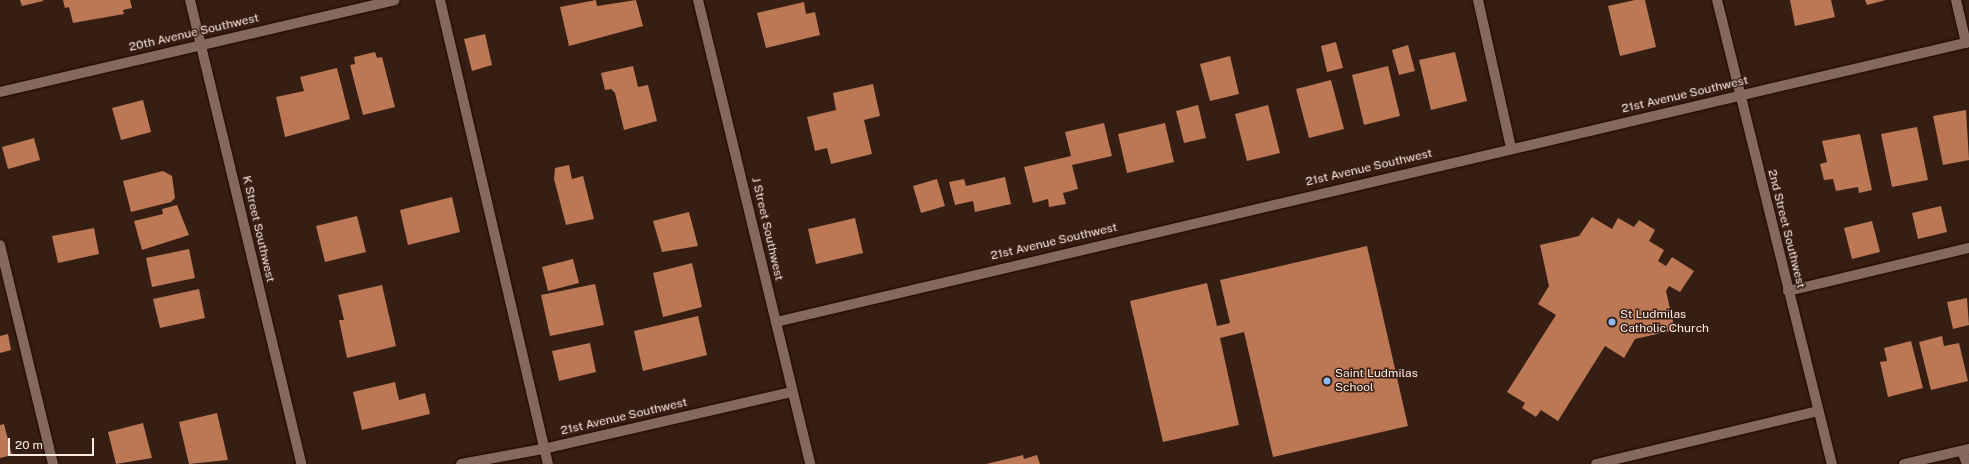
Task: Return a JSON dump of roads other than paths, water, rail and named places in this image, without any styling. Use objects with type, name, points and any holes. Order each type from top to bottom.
[{"type":"street","name":"K Street Southwest","points":[[190,0],[301,464]]},
{"type":"street","name":"20th Avenue Southwest","points":[[0,92],[394,0]]},
{"type":"street","points":[[440,0],[543,449],[548,464]]},
{"type":"street","name":"J Street Southwest","points":[[698,0],[810,464]]},
{"type":"street","points":[[1478,0],[1510,148]]},
{"type":"street","name":"2nd Street Southwest","points":[[1717,0],[1832,464]]},
{"type":"street","points":[[1956,0],[1968,43]]},
{"type":"street","name":"21st Avenue Southwest","points":[[776,322],[1510,148],[1968,43]]},
{"type":"street","points":[[0,245],[53,464]]},
{"type":"street","points":[[1788,291],[1969,248]]},
{"type":"street","name":"21st Avenue Southwest","points":[[461,464],[543,449],[792,392]]},
{"type":"street","points":[[1596,464],[1818,411]]},
{"type":"street","points":[[1904,464],[1966,450],[1967,464]]},
{"type":"place","name":"St Ludmilas Catholic Church","points":[[1612,322]]},
{"type":"place","name":"Saint Ludmilas School","points":[[1327,381]]}]
